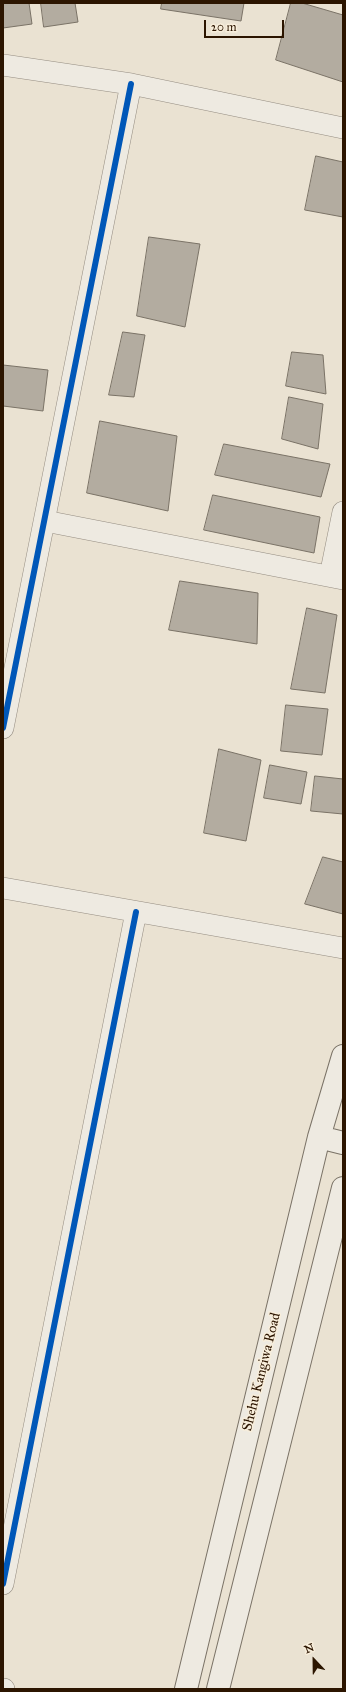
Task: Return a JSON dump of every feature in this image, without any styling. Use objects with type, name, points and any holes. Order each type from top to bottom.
[{"type":"main road","name":"Shehu Kangiwa Road","points":[[186,1689],[319,1137],[343,1056]]},
{"type":"main road","points":[[319,1137],[343,1143]]},
{"type":"main road","points":[[218,1689],[343,1188]]},
{"type":"street","points":[[3,65],[131,84],[343,128]]},
{"type":"street","points":[[3,728],[131,84]]},
{"type":"street","points":[[45,521],[337,577],[343,512]]},
{"type":"street","points":[[3,888],[343,948]]},
{"type":"street","points":[[3,1584],[136,912]]},
{"type":"building","points":[[3,3],[29,3],[32,24],[3,28]]},
{"type":"building","points":[[41,3],[75,3],[78,22],[44,27]]},
{"type":"building","points":[[162,3],[244,3],[241,21],[161,9]]},
{"type":"building","points":[[291,3],[302,3],[343,15],[343,82],[276,60]]},
{"type":"building","points":[[316,156],[343,162],[343,217],[305,210]]},
{"type":"building","points":[[149,237],[200,244],[185,327],[137,316]]},
{"type":"building","points":[[123,332],[145,335],[134,397],[109,395]]},
{"type":"building","points":[[292,352],[323,355],[326,394],[286,386]]},
{"type":"building","points":[[3,365],[48,370],[43,411],[3,406]]},
{"type":"building","points":[[289,397],[323,404],[318,449],[282,439]]},
{"type":"building","points":[[100,421],[177,436],[168,511],[87,493]]},
{"type":"building","points":[[224,444],[330,464],[321,497],[215,475]]},
{"type":"building","points":[[213,495],[320,517],[314,553],[204,530]]},
{"type":"building","points":[[180,581],[258,593],[257,644],[169,630]]},
{"type":"building","points":[[307,608],[337,615],[325,693],[291,689]]},
{"type":"building","points":[[286,705],[328,709],[322,755],[281,751]]},
{"type":"building","points":[[219,749],[261,760],[246,841],[204,833]]},
{"type":"building","points":[[270,765],[307,772],[301,804],[264,798]]},
{"type":"building","points":[[315,776],[343,779],[343,814],[311,811]]},
{"type":"building","points":[[323,857],[343,862],[343,914],[305,904]]},
{"type":"cycle path","points":[[3,728],[131,84]]},
{"type":"cycle path","points":[[3,1584],[136,912]]}]
